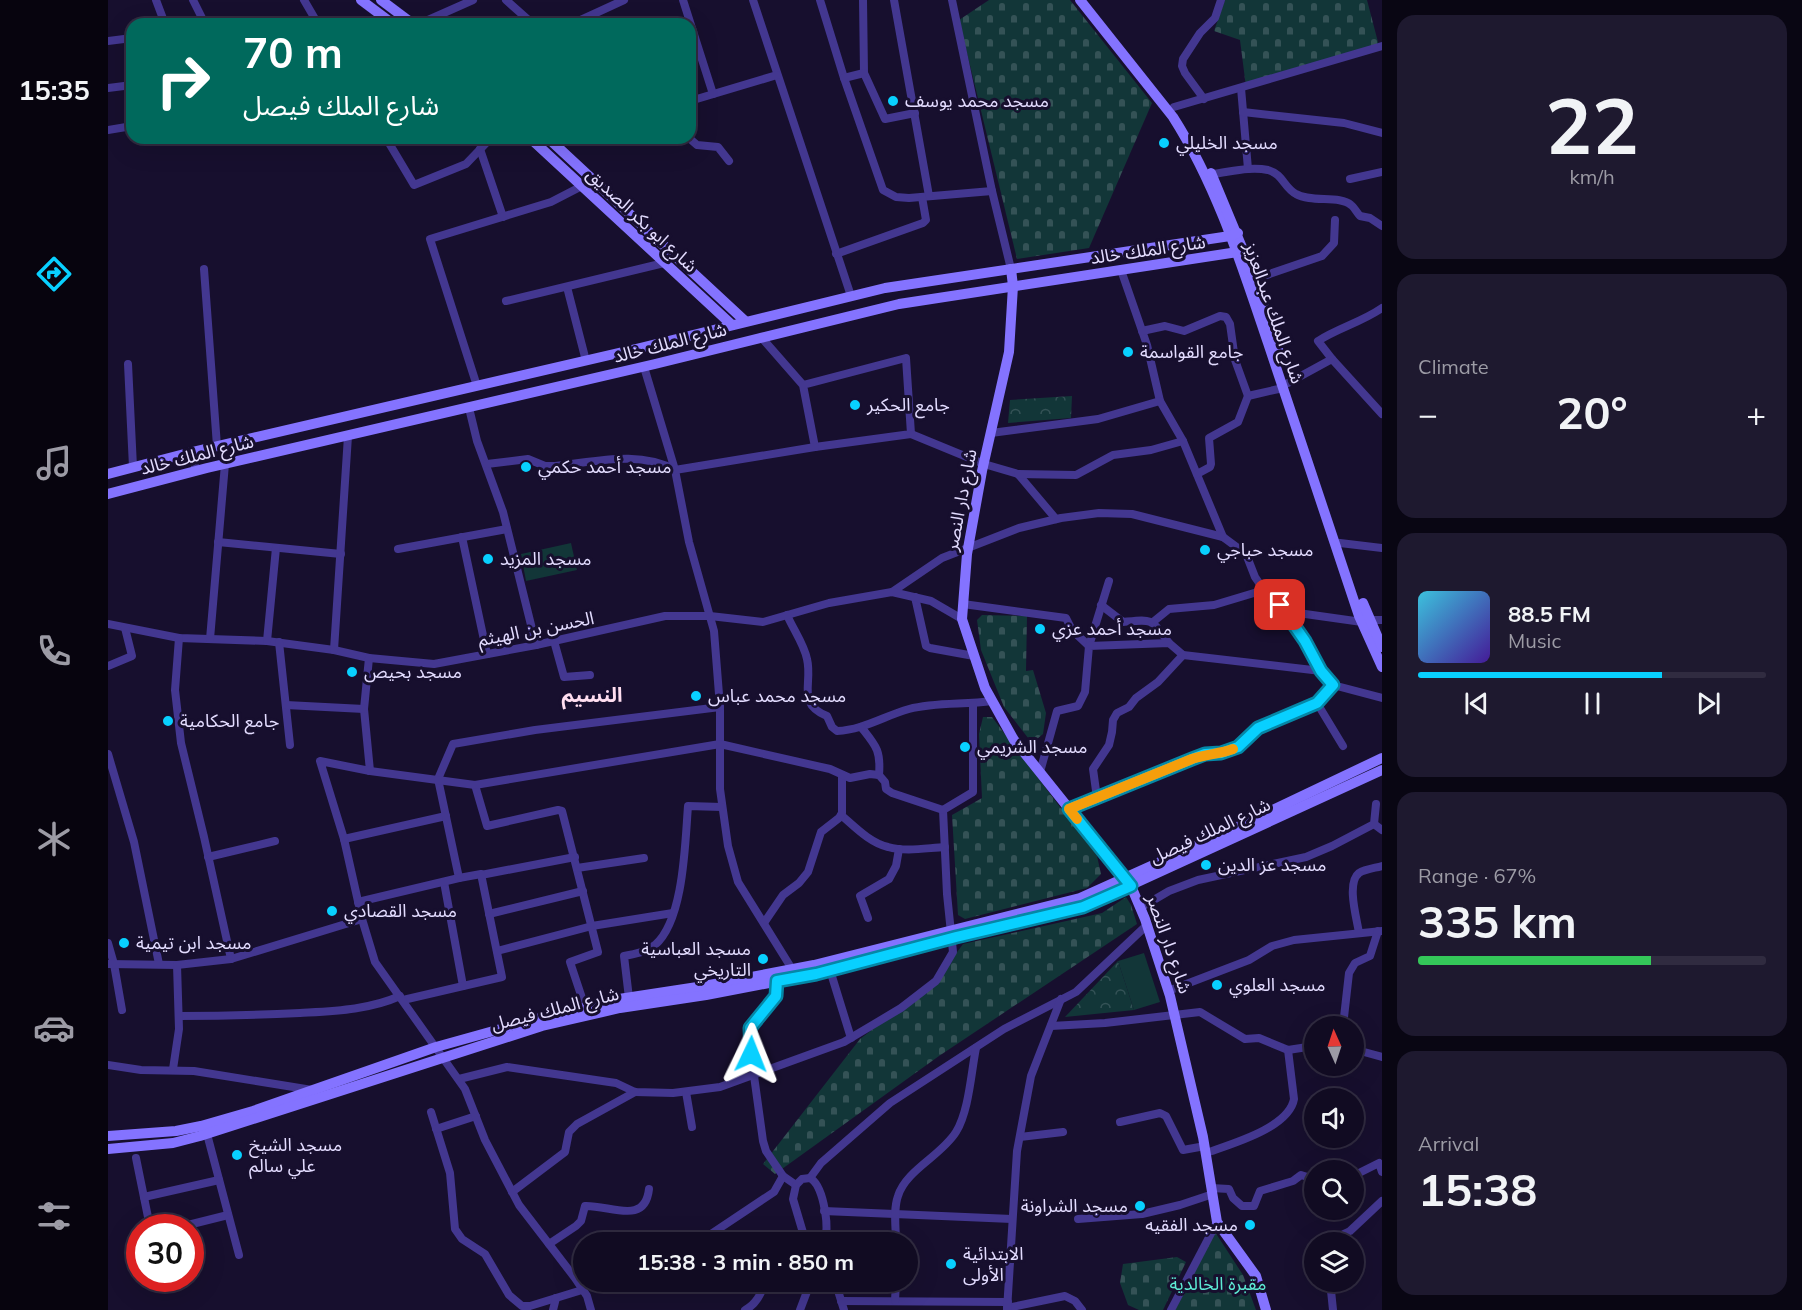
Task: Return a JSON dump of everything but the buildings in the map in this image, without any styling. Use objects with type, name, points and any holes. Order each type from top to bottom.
[{"type":"street","points":[[156,0],[163,18]]},
{"type":"street","points":[[194,0],[202,18]]},
{"type":"street","points":[[304,0],[314,18]]},
{"type":"street","points":[[361,0],[385,18]]},
{"type":"street","points":[[381,0],[405,18]]},
{"type":"street","points":[[432,18],[473,0]]},
{"type":"street","points":[[506,0],[526,18]]},
{"type":"street","points":[[585,18],[624,0]]},
{"type":"street","points":[[683,0],[688,18]]},
{"type":"street","points":[[753,0],[850,296]]},
{"type":"street","points":[[820,0],[883,190],[896,197],[992,191]]},
{"type":"street","points":[[863,0],[864,73],[885,119],[915,113]]},
{"type":"street","points":[[836,254],[926,220],[926,196],[915,113],[894,0]]},
{"type":"street","points":[[952,0],[992,191],[1011,269]]},
{"type":"street","name":"شارع الملك عبدالعزيز","points":[[1080,0],[1152,90],[1185,137],[1234,235]]},
{"type":"street","name":"شارع الملك عبدالعزيز","points":[[1088,0],[1174,107],[1212,174],[1241,252],[1382,667]]},
{"type":"street","points":[[1204,99],[1185,73],[1182,66],[1183,59],[1200,33],[1215,18],[1221,0]]},
{"type":"street","points":[[108,41],[126,39]]},
{"type":"street","points":[[696,45],[713,94]]},
{"type":"street","points":[[1174,107],[1382,46]]},
{"type":"street","points":[[844,78],[864,73]]},
{"type":"street","points":[[696,99],[777,75]]},
{"type":"street","points":[[108,88],[126,86]]},
{"type":"street","points":[[1241,88],[1248,169]]},
{"type":"street","points":[[1243,112],[1344,123],[1382,133]]},
{"type":"street","points":[[108,130],[126,127]]},
{"type":"street","points":[[390,144],[414,185],[466,164],[485,144]]},
{"type":"street","name":"شارع ابو بكر الصديق","points":[[536,144],[732,325]]},
{"type":"street","name":"شارع ابو بكر الصديق","points":[[553,144],[745,321]]},
{"type":"street","points":[[696,144],[718,147],[729,161]]},
{"type":"street","points":[[480,149],[504,217]]},
{"type":"street","points":[[1212,174],[1248,169],[1269,170],[1277,174],[1297,195],[1310,199],[1351,204],[1360,216],[1370,218],[1382,226]]},
{"type":"street","points":[[1350,179],[1382,171]]},
{"type":"street","points":[[477,386],[430,239],[551,202],[582,186]]},
{"type":"street","points":[[1255,279],[1322,256],[1334,243],[1335,220]]},
{"type":"street","name":"شارع الملك خالد","points":[[108,474],[217,446],[586,361],[885,288],[1234,235]]},
{"type":"street","name":"شارع الملك عبدالعزيز","points":[[1241,252],[1255,279],[1286,385],[1366,621],[1382,647]]},
{"type":"street","name":"شارع الملك خالد","points":[[108,494],[225,464],[644,367],[899,304],[1241,252]]},
{"type":"street","points":[[506,302],[664,263]]},
{"type":"street","points":[[204,269],[217,446]]},
{"type":"street","name":"شارع دار النصر","points":[[1011,269],[1013,286],[1009,352],[968,548],[962,619],[985,688],[1014,740],[1128,882],[1140,908],[1175,1016],[1205,1149],[1217,1222],[1256,1276],[1266,1310]]},
{"type":"street","points":[[1122,270],[1161,401],[1184,441],[1223,537]]},
{"type":"street","points":[[567,287],[586,361]]},
{"type":"street","points":[[1382,308],[1363,320],[1339,329],[1318,341],[1382,414]]},
{"type":"street","points":[[1142,331],[1165,326],[1184,331],[1213,318],[1226,317],[1230,324],[1235,360],[1248,396],[1238,422],[1209,438],[1211,464],[1210,467],[1197,474]]},
{"type":"street","points":[[761,337],[803,385],[815,447]]},
{"type":"street","points":[[803,385],[906,358],[910,435]]},
{"type":"street","points":[[1248,396],[1286,385],[1332,359]]},
{"type":"street","points":[[128,364],[133,467]]},
{"type":"street","points":[[644,367],[675,470],[689,542],[714,631],[720,707],[720,789],[728,846],[738,882],[792,969]]},
{"type":"street","points":[[991,433],[1098,419],[1161,401]]},
{"type":"street","points":[[469,408],[477,441],[487,464],[507,529],[536,645]]},
{"type":"street","points":[[487,464],[528,459],[545,466],[555,466],[634,458],[662,463],[675,470],[815,447],[910,435],[984,464],[1018,474],[1076,475],[1113,455],[1151,450],[1184,441]]},
{"type":"street","points":[[334,650],[348,436]]},
{"type":"street","points":[[192,452],[196,471]]},
{"type":"street","points":[[210,639],[225,464]]},
{"type":"street","points":[[1018,474],[1056,519]]},
{"type":"street","points":[[892,592],[942,558],[1019,528],[1056,519],[1100,513],[1132,514],[1223,537],[1246,554],[1255,577],[1284,611],[1305,641],[1321,671],[1333,685],[1382,698]]},
{"type":"street","points":[[398,549],[507,529]]},
{"type":"street","points":[[462,537],[487,654]]},
{"type":"street","points":[[218,542],[341,554]]},
{"type":"street","points":[[1340,543],[1382,548]]},
{"type":"street","points":[[267,641],[276,548]]},
{"type":"street","points":[[1040,772],[1057,711],[1078,706],[1085,692],[1089,646],[1108,580]]},
{"type":"street","points":[[1153,622],[1169,609],[1214,605],[1264,590]]},
{"type":"street","name":"الحسن بن الهيثم","points":[[108,624],[179,638],[279,642],[369,658],[434,664],[536,645],[665,616],[710,616],[763,622],[829,603],[892,592],[932,601],[962,619]]},
{"type":"street","points":[[915,597],[926,646],[974,656]]},
{"type":"street","points":[[963,604],[1066,618],[1072,630],[1089,646],[1169,643]]},
{"type":"street","points":[[1101,605],[1123,622],[1146,620],[1153,622],[1169,643],[1183,655],[1321,671]]},
{"type":"street","points":[[1284,611],[1366,621],[1382,620]]},
{"type":"street","points":[[787,615],[807,657],[809,669],[807,694],[815,712],[827,716],[832,727],[837,731],[861,727],[907,710],[929,705],[973,704],[992,700]]},
{"type":"street","points":[[108,666],[132,656],[125,628]]},
{"type":"street","points":[[179,638],[175,690],[181,743],[231,960]]},
{"type":"street","points":[[554,641],[564,677],[590,675]]},
{"type":"street","points":[[279,642],[290,745]]},
{"type":"street","points":[[1097,798],[1093,769],[1109,745],[1113,732],[1113,720],[1117,712],[1129,707],[1136,698],[1158,682],[1183,655]]},
{"type":"street","points":[[369,658],[364,709],[370,771]]},
{"type":"street","points":[[1069,809],[1205,754],[1221,753],[1238,747],[1258,728],[1317,704],[1333,685]]},
{"type":"street","points":[[943,810],[973,792],[973,704]]},
{"type":"street","points":[[1317,704],[1343,746]]},
{"type":"street","points":[[286,705],[364,709]]},
{"type":"street","points":[[459,878],[438,779],[453,744],[535,730],[720,707]]},
{"type":"street","points":[[861,727],[880,754],[879,775]]},
{"type":"street","points":[[573,1274],[519,1205],[485,1140],[465,1089],[375,962],[362,919],[344,839],[320,761],[370,771],[475,785],[720,744],[830,769],[850,778],[870,774],[879,775],[885,782],[886,789],[943,810]]},
{"type":"street","points":[[108,754],[134,842],[159,964]]},
{"type":"street","points":[[1128,882],[1382,758]]},
{"type":"street","name":"شارع الملك فيصل","points":[[108,1149],[173,1143],[207,1134],[542,1026],[620,1008],[706,995],[830,970],[951,934],[1083,907],[1128,882],[1382,770]]},
{"type":"street","points":[[764,923],[783,895],[799,883],[808,872],[821,832],[841,815],[842,775]]},
{"type":"street","points":[[475,785],[487,826],[562,811],[598,952],[570,963],[585,1007]]},
{"type":"street","points":[[1374,824],[1376,804]]},
{"type":"street","points":[[629,998],[624,956],[637,954],[654,945],[663,936],[673,913],[682,876],[688,806],[723,807]]},
{"type":"street","points":[[459,1079],[507,1067],[616,1083],[635,1092],[673,1094],[720,1088],[844,1042],[901,1008],[936,981],[953,952],[943,810]]},
{"type":"street","points":[[841,815],[869,838],[885,847],[899,849],[945,847]]},
{"type":"street","points":[[344,839],[446,816]]},
{"type":"street","points":[[1374,824],[1382,830]]},
{"type":"street","points":[[1140,908],[1168,891],[1198,880],[1306,857],[1374,824]]},
{"type":"street","points":[[208,857],[275,841]]},
{"type":"street","points":[[868,918],[860,896],[889,879],[896,866],[899,849]]},
{"type":"street","points":[[358,902],[459,878],[575,857]]},
{"type":"street","points":[[577,868],[644,858]]},
{"type":"street","points":[[1359,933],[1352,887],[1355,878],[1361,872],[1382,866]]},
{"type":"street","points":[[179,1016],[256,1016],[347,1010],[502,977],[481,875]]},
{"type":"street","points":[[444,882],[463,986]]},
{"type":"street","points":[[489,914],[583,891]]},
{"type":"street","points":[[497,951],[592,926],[673,913]]},
{"type":"street","points":[[111,964],[177,964],[231,960],[362,919]]},
{"type":"street","points":[[810,1178],[820,1163],[890,1103],[1004,1029],[1076,992],[1147,925]]},
{"type":"street","points":[[1168,991],[1249,960],[1272,946],[1294,940],[1380,931],[1370,956],[1355,963],[1349,973],[1344,1016]]},
{"type":"street","points":[[108,1136],[176,1131],[201,1126],[253,1111],[436,1047],[585,1007],[792,969],[951,934]]},
{"type":"street","points":[[108,943],[122,1010]]},
{"type":"street","points":[[173,1070],[179,1016],[177,964]]},
{"type":"street","points":[[830,970],[851,1038]]},
{"type":"street","points":[[777,981],[776,996],[750,1028],[751,1054],[766,1151],[783,1176],[796,1185]]},
{"type":"street","points":[[1007,1307],[1020,1137],[1031,1076],[1061,999]]},
{"type":"street","points":[[1051,1026],[1200,1012],[1245,1039],[1259,1038],[1288,1050],[1304,1048]]},
{"type":"street","points":[[896,1232],[897,1198],[903,1184],[950,1141],[957,1131],[976,1048]]},
{"type":"street","points":[[1120,1122],[1160,1113],[1166,1116],[1183,1150],[1205,1149],[1270,1128],[1293,1105],[1288,1050]]},
{"type":"street","points":[[1364,1052],[1382,1057]]},
{"type":"street","points":[[108,1065],[141,1070],[194,1071],[314,1090]]},
{"type":"street","points":[[512,1192],[565,1152],[569,1132],[577,1124],[635,1092]]},
{"type":"street","points":[[686,1092],[692,1127]]},
{"type":"street","points":[[431,1112],[450,1173],[455,1229],[462,1239],[485,1254],[503,1287],[522,1306],[530,1306],[556,1298],[573,1288]]},
{"type":"street","points":[[436,1129],[476,1116]]},
{"type":"street","points":[[1020,1137],[1063,1132]]},
{"type":"street","points":[[207,1134],[238,1255]]},
{"type":"street","points":[[136,1158],[147,1214]]},
{"type":"street","points":[[1364,1170],[1381,1161],[1382,1172]]},
{"type":"street","points":[[1078,1220],[1142,1215],[1180,1205],[1212,1191],[1229,1188],[1233,1198],[1242,1206],[1254,1206],[1260,1191],[1293,1181],[1301,1175],[1304,1176]]},
{"type":"street","points":[[714,1232],[774,1192],[783,1176]]},
{"type":"street","points":[[802,1232],[793,1199],[796,1185],[802,1179],[810,1178],[815,1181],[819,1189],[826,1232]]},
{"type":"street","points":[[144,1197],[219,1180]]},
{"type":"street","points":[[549,1244],[581,1221],[585,1206],[634,1211],[645,1205],[649,1189]]},
{"type":"street","points":[[1348,1232],[1382,1201]]},
{"type":"street","points":[[824,1211],[1012,1219]]},
{"type":"street","points":[[204,1221],[228,1215]]},
{"type":"street","points":[[1171,1310],[1217,1222]]},
{"type":"street","points":[[584,1292],[591,1310]]},
{"type":"street","points":[[745,1310],[751,1307],[760,1292]]},
{"type":"street","points":[[800,1310],[807,1292]]},
{"type":"street","points":[[838,1292],[844,1310]]},
{"type":"street","points":[[896,1292],[896,1301]]},
{"type":"street","points":[[1331,1292],[1333,1310]]},
{"type":"street","points":[[841,1301],[896,1301],[1007,1307],[1065,1296],[1075,1301],[1082,1310]]},
{"type":"street","points":[[553,1310],[556,1298]]},
{"type":"green space","points":[[989,0],[1070,0],[1152,103],[1089,248],[1017,259],[959,20]]},
{"type":"green space","points":[[1225,0],[1367,0],[1379,46],[1246,87],[1240,40],[1214,31]]},
{"type":"green space","points":[[1072,396],[1071,418],[1008,423],[1010,400]]},
{"type":"green space","points":[[571,543],[577,570],[526,581],[521,554]]},
{"type":"green space","points":[[982,615],[1027,616],[1026,671],[1033,670],[1046,713],[1043,734],[1032,743],[1004,707],[981,650],[977,620]]},
{"type":"green space","points":[[983,717],[992,717],[1097,856],[1101,874],[1087,888],[965,919],[958,915],[952,815],[982,798],[979,734]]},
{"type":"green space","points":[[1126,897],[1137,924],[939,1056],[775,1174],[763,1164],[860,1039],[936,981],[963,944],[1102,913]]},
{"type":"green space","points":[[1144,953],[1160,1002],[1134,1010],[1118,961]]},
{"type":"green space","points":[[1118,961],[1134,1010],[1065,1017]]},
{"type":"green space","name":"مقبرة الخالدية","points":[[1215,1232],[1243,1275],[1256,1310],[1174,1310]]},
{"type":"green space","points":[[1177,1257],[1186,1262],[1163,1310],[1139,1310],[1128,1305],[1120,1283],[1123,1264]]},
{"type":"slow traffic","points":[[1077,819],[1069,809],[1205,754],[1221,753],[1233,749]]},
{"type":"place","name":"مسجد محمد يوسف","points":[[893,101]]},
{"type":"place","name":"مسجد الخليلي","points":[[1164,143]]},
{"type":"place","name":"جامع القواسمة","points":[[1128,352]]},
{"type":"place","name":"جامع الحكير","points":[[855,405]]},
{"type":"place","name":"مسجد أحمد حكمي","points":[[526,467]]},
{"type":"place","name":"مسجد حباجي","points":[[1205,550]]},
{"type":"place","name":"مسجد المزيد","points":[[488,559]]},
{"type":"place","name":"مسجد أحمد عزي","points":[[1040,629]]},
{"type":"place","name":"مسجد بحيص","points":[[352,672]]},
{"type":"place","name":"مسجد محمد عباس","points":[[696,696]]},
{"type":"place","name":"جامع الحكامية","points":[[168,721]]},
{"type":"place","name":"مسجد الشريمي","points":[[965,747]]},
{"type":"place","name":"مسجد عز الدين","points":[[1206,865]]},
{"type":"place","name":"مسجد القصادي","points":[[332,911]]},
{"type":"place","name":"مسجد ابن تيمية","points":[[124,943]]},
{"type":"place","name":"مسجد العباسية التاريخي","points":[[763,959]]},
{"type":"place","name":"مسجد العلوي","points":[[1217,985]]},
{"type":"place","name":"مسجد الشيخ علي سالم","points":[[237,1155]]},
{"type":"place","name":"مسجد الشراونة","points":[[1140,1206]]},
{"type":"place","name":"مسجد الفقيه","points":[[1250,1225]]},
{"type":"place","name":"الابتدائية الأولى","points":[[951,1264]]},
{"type":"district","name":"النسيم","points":[[592,695]]},
{"type":"route","points":[[751,1054],[750,1028],[776,996],[777,981],[816,974],[956,937],[1083,907],[1131,886],[1069,809],[1205,754],[1221,753],[1238,747],[1258,728],[1317,703],[1333,685],[1321,671],[1305,641],[1280,605]]}]
